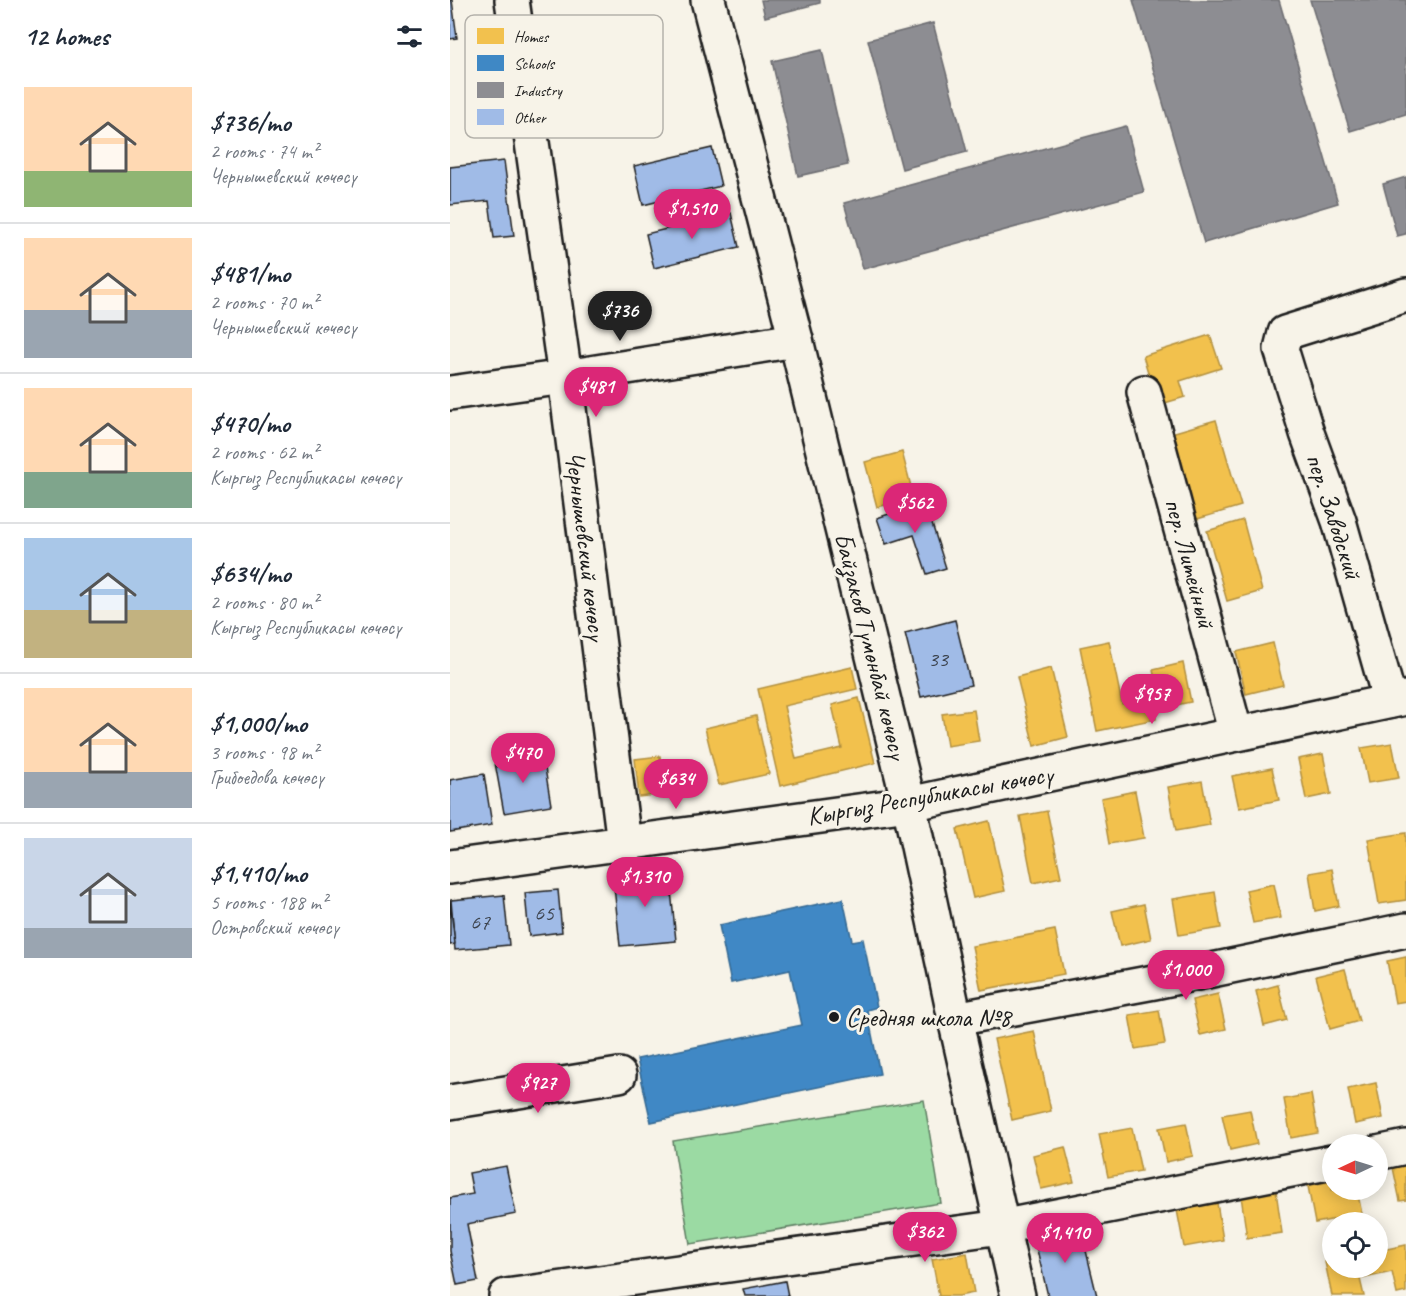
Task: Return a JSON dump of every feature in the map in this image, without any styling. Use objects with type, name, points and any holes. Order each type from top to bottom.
[{"type":"street","name":"Чернышевский көчөсү","points":[[512,0],[514,15]]},
{"type":"street","name":"Байзаков Түмөнбай көчөсү","points":[[708,0],[796,340],[909,804],[1018,1296]]},
{"type":"street","name":"Чернышевский көчөсү","points":[[531,138],[565,377],[624,843]]},
{"type":"street","name":"пер. Заводский","points":[[1398,699],[1307,433],[1281,349],[1285,333],[1406,295]]},
{"type":"street","points":[[450,393],[796,340]]},
{"type":"street","name":"пер. Литейный","points":[[1144,392],[1236,734]]},
{"type":"street","name":"Кыргыз Республикасы көчөсү","points":[[450,867],[909,804],[1398,699]]},
{"type":"street","points":[[955,1018],[1154,982],[1406,930]]},
{"type":"street","points":[[450,1102],[619,1075]]},
{"type":"street","points":[[1388,1151],[1406,1147]]},
{"type":"street","points":[[506,1296],[1001,1227],[1322,1164]]},
{"type":"green space","points":[[924,1100],[941,1203],[690,1244],[673,1141]]},
{"type":"building: Homes","points":[[1210,335],[1221,368],[1180,381],[1185,397],[1158,405],[1143,356]]},
{"type":"building: Homes","points":[[1216,420],[1241,506],[1194,520],[1168,434]]},
{"type":"building: Homes","points":[[902,452],[914,498],[877,507],[865,462]]},
{"type":"building: Homes","points":[[1243,520],[1262,591],[1227,601],[1207,531]]},
{"type":"building: Homes","points":[[1109,641],[1122,704],[1152,699],[1156,719],[1097,731],[1080,647]]},
{"type":"building: Homes","points":[[1273,643],[1283,685],[1246,694],[1236,652]]},
{"type":"building: Homes","points":[[1183,663],[1191,702],[1161,708],[1153,670]]},
{"type":"building: Homes","points":[[852,667],[857,689],[784,706],[796,759],[842,748],[832,705],[859,698],[875,763],[780,786],[758,689]]},
{"type":"building: Homes","points":[[1051,668],[1068,737],[1034,746],[1017,677]]},
{"type":"building: Homes","points":[[974,710],[979,741],[947,746],[942,714]]},
{"type":"building: Homes","points":[[756,716],[769,774],[719,785],[705,728]]},
{"type":"building: Homes","points":[[1392,743],[1399,778],[1368,783],[1361,748]]},
{"type":"building: Homes","points":[[1323,754],[1331,794],[1306,799],[1298,759]]},
{"type":"building: Homes","points":[[660,756],[664,794],[639,797],[635,759]]},
{"type":"building: Homes","points":[[1272,768],[1279,800],[1239,808],[1232,776]]},
{"type":"building: Homes","points":[[1202,781],[1210,825],[1176,831],[1168,787]]},
{"type":"building: Homes","points":[[1135,791],[1144,838],[1109,844],[1101,798]]},
{"type":"building: Homes","points":[[1047,811],[1061,877],[1033,883],[1020,816]]},
{"type":"building: Homes","points":[[989,821],[1005,891],[973,898],[957,829]]},
{"type":"building: Homes","points":[[1406,833],[1406,900],[1379,904],[1368,839]]},
{"type":"building: Homes","points":[[1332,869],[1339,906],[1315,911],[1309,873]]},
{"type":"building: Homes","points":[[1274,884],[1281,918],[1253,923],[1246,890]]},
{"type":"building: Homes","points":[[1215,892],[1221,928],[1179,935],[1173,899]]},
{"type":"building: Homes","points":[[1144,904],[1151,939],[1120,946],[1112,911]]},
{"type":"building: Homes","points":[[1055,930],[1064,974],[981,990],[972,946]]},
{"type":"building: Homes","points":[[1406,957],[1406,1001],[1395,1003],[1387,961]]},
{"type":"building: Homes","points":[[1345,969],[1359,1021],[1330,1029],[1316,976]]},
{"type":"building: Homes","points":[[1278,985],[1287,1020],[1264,1026],[1256,991]]},
{"type":"building: Homes","points":[[1218,994],[1226,1029],[1200,1035],[1192,1000]]},
{"type":"building: Homes","points":[[1159,1010],[1165,1044],[1135,1049],[1129,1015]]},
{"type":"building: Homes","points":[[1034,1031],[1051,1111],[1012,1120],[994,1039]]},
{"type":"building: Homes","points":[[1376,1083],[1383,1118],[1355,1124],[1348,1089]]},
{"type":"building: Homes","points":[[1311,1094],[1318,1133],[1291,1138],[1284,1099]]},
{"type":"building: Homes","points":[[1250,1110],[1257,1144],[1230,1150],[1222,1115]]},
{"type":"building: Homes","points":[[1186,1123],[1193,1156],[1166,1162],[1159,1128]]},
{"type":"building: Homes","points":[[1132,1128],[1141,1171],[1108,1177],[1099,1134]]},
{"type":"building: Homes","points":[[1065,1147],[1074,1182],[1041,1189],[1033,1155]]},
{"type":"building: Homes","points":[[1406,1161],[1406,1200],[1400,1201],[1392,1163]]},
{"type":"building: Homes","points":[[1322,1178],[1322,1200],[1359,1200],[1362,1212],[1322,1212],[1322,1222],[1315,1223],[1307,1181]]},
{"type":"building: Homes","points":[[1276,1191],[1282,1233],[1247,1238],[1241,1196]]},
{"type":"building: Homes","points":[[1217,1203],[1223,1240],[1184,1247],[1177,1210]]},
{"type":"building: Homes","points":[[1406,1245],[1406,1292],[1397,1294],[1392,1272],[1388,1273],[1388,1249]]},
{"type":"building: Homes","points":[[967,1253],[974,1293],[939,1296],[932,1259]]},
{"type":"building: Homes","points":[[1328,1278],[1365,1278],[1360,1279],[1364,1296],[1332,1296]]},
{"type":"building: Schools","name":"Средняя школа №8","points":[[843,899],[852,941],[863,939],[877,1007],[867,1010],[880,1074],[651,1122],[637,1059],[802,1025],[790,970],[731,983],[719,925]]},
{"type":"building: Industry","points":[[761,0],[820,0],[820,3],[765,17]]},
{"type":"building: Industry","points":[[1133,0],[1279,0],[1338,203],[1204,243]]},
{"type":"building: Industry","points":[[1310,0],[1406,0],[1406,114],[1350,131]]},
{"type":"building: Industry","points":[[933,23],[967,152],[902,169],[868,40]]},
{"type":"building: Industry","points":[[822,50],[848,165],[798,176],[772,61]]},
{"type":"building: Industry","points":[[1126,126],[1144,192],[863,269],[844,203]]},
{"type":"building: Industry","points":[[1406,177],[1406,234],[1397,236],[1383,184]]},
{"type":"building: Other","points":[[450,0],[452,0],[457,38],[450,39]]},
{"type":"building: Other","points":[[712,148],[721,186],[643,205],[634,166]]},
{"type":"building: Other","points":[[504,161],[514,236],[494,238],[489,201],[450,205],[450,167]]},
{"type":"building: Other","points":[[731,213],[739,247],[654,268],[646,234]]},
{"type":"building: Other","points":[[925,502],[946,568],[927,574],[914,535],[886,544],[877,518]]},
{"type":"building: Other","points":[[955,620],[971,685],[921,697],[905,633]]},
{"type":"building: Other","points":[[543,756],[551,805],[504,813],[495,763]]},
{"type":"building: Other","points":[[484,774],[492,825],[450,832],[450,780]]},
{"type":"building: Other","points":[[669,870],[676,941],[620,946],[613,876]]},
{"type":"building: Other","points":[[558,890],[562,932],[529,936],[525,893]]},
{"type":"building: Other","points":[[504,895],[509,945],[455,950],[451,900]]},
{"type":"building: Other","points":[[450,900],[455,944],[450,945]]},
{"type":"building: Other","points":[[506,1166],[516,1214],[467,1224],[478,1281],[457,1285],[450,1251],[450,1198],[473,1194],[469,1173]]},
{"type":"building: Other","points":[[1080,1226],[1097,1296],[1048,1296],[1034,1237]]},
{"type":"building: Other","points":[[785,1281],[788,1296],[745,1296],[743,1289]]},
{"type":"place","name":"Средняя школа №8","points":[[834,1017]]}]
